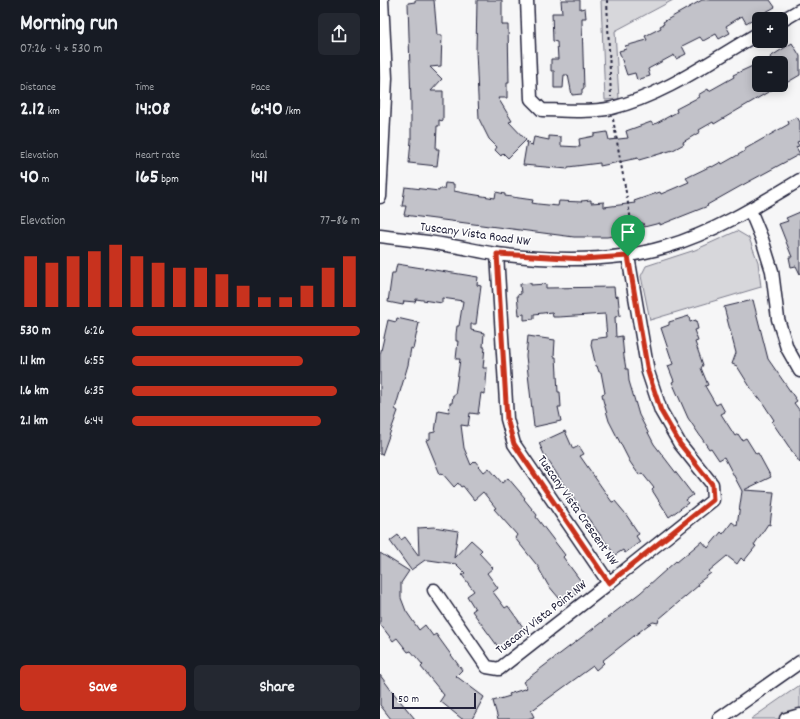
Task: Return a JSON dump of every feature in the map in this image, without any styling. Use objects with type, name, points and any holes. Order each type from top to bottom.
[{"type":"street","points":[[380,197],[383,79],[382,0]]},
{"type":"street","points":[[527,0],[531,99],[542,110],[611,108],[659,91],[752,37]]},
{"type":"street","points":[[788,17],[800,10]]},
{"type":"street","name":"Tuscany Vista Road NW","points":[[380,236],[497,254],[583,259],[632,255],[666,247],[704,233],[750,210],[800,180]]},
{"type":"street","points":[[750,210],[762,239],[772,271],[778,319],[787,348],[800,371]]},
{"type":"street","name":"Tuscany Vista Crescent NW","points":[[497,254],[507,419],[514,444],[609,583],[713,500],[712,484],[680,444],[661,411],[648,372],[632,255]]},
{"type":"street","name":"Tuscany Vista Point NW","points":[[434,590],[487,667],[499,669],[609,583]]},
{"type":"street","points":[[719,719],[800,662]]},
{"type":"street","points":[[786,719],[800,715]]},
{"type":"path","points":[[606,0],[611,108],[632,255]]},
{"type":"shaded area","points":[[601,0],[673,0],[615,31],[619,99],[605,100]]},
{"type":"shaded area","points":[[737,231],[749,238],[758,262],[761,287],[650,320],[641,276],[646,266],[695,250]]},
{"type":"shaded area","points":[[800,685],[800,719],[751,719]]},
{"type":"building","points":[[415,0],[434,0],[437,35],[442,35],[441,66],[430,67],[442,79],[431,91],[443,91],[443,121],[439,120],[439,126],[437,126],[436,149],[439,149],[437,166],[409,163],[411,140],[411,103],[408,3],[415,2]]},
{"type":"building","points":[[477,0],[502,0],[502,25],[508,25],[509,83],[507,83],[507,98],[498,98],[512,121],[509,122],[526,140],[508,158],[503,153],[501,156],[495,150],[497,147],[489,139],[479,119],[476,51]]},
{"type":"building","points":[[561,0],[580,0],[580,9],[585,8],[586,18],[582,18],[584,89],[582,89],[582,94],[572,95],[568,75],[564,75],[563,88],[554,88],[554,71],[551,71],[551,59],[558,59],[557,42],[553,41],[552,13],[562,13]]},
{"type":"building","points":[[702,0],[770,0],[775,7],[766,12],[752,12],[752,20],[746,23],[742,16],[726,26],[730,33],[719,39],[716,34],[703,41],[700,37],[682,46],[686,54],[676,59],[674,55],[648,69],[650,76],[637,80],[635,73],[627,75],[619,51],[626,49],[625,46],[647,40],[645,36],[661,28],[660,26],[664,24],[663,22]]},
{"type":"building","points":[[792,43],[800,56],[800,75],[788,82],[788,56],[772,56],[784,48],[788,48],[788,46]]},
{"type":"building","points":[[752,66],[752,92],[768,92],[714,124],[713,122],[699,130],[700,132],[673,150],[639,160],[638,158],[600,166],[600,163],[568,167],[568,169],[523,165],[527,141],[532,146],[534,137],[549,140],[549,136],[561,137],[561,146],[580,147],[579,139],[594,136],[594,134],[607,132],[609,140],[628,138],[626,131],[651,122],[653,125],[677,112],[676,109],[699,97],[698,95],[708,89],[709,91],[734,77],[733,75]]},
{"type":"building","points":[[797,117],[800,122],[800,141],[797,142],[799,146],[796,147],[800,154],[707,205],[708,206],[660,225],[660,223],[644,227],[643,223],[626,225],[627,234],[607,237],[574,237],[404,215],[406,206],[402,206],[405,187],[439,191],[439,189],[444,189],[445,183],[454,184],[454,191],[495,198],[496,192],[505,194],[505,196],[533,200],[532,203],[538,204],[558,206],[559,201],[582,202],[581,201],[591,200],[591,203],[604,202],[604,207],[635,203],[634,201],[660,192],[661,194],[689,182],[686,178],[721,162],[722,164],[789,124],[788,121]]},
{"type":"building","points":[[800,212],[800,274],[796,266],[791,267],[789,257],[792,257],[779,224],[788,221],[786,218]]},
{"type":"building","points":[[397,264],[478,277],[477,285],[481,286],[476,324],[471,324],[471,330],[484,333],[483,347],[485,347],[483,368],[487,368],[486,382],[485,394],[481,393],[478,414],[470,413],[468,426],[461,425],[464,448],[471,465],[475,461],[484,472],[489,468],[502,483],[508,478],[525,498],[524,499],[537,515],[536,517],[565,555],[563,557],[583,584],[577,589],[579,592],[564,604],[548,585],[540,569],[515,538],[517,535],[494,509],[496,508],[483,492],[474,500],[463,486],[461,487],[458,483],[454,487],[442,473],[440,474],[426,440],[430,439],[430,433],[435,432],[438,410],[449,412],[450,403],[452,403],[453,395],[455,395],[460,359],[456,359],[458,341],[456,341],[456,334],[457,326],[459,326],[463,301],[442,298],[442,303],[416,299],[415,302],[404,301],[403,305],[388,302],[392,273],[395,273]]},
{"type":"building","points":[[531,283],[531,285],[546,284],[546,288],[614,287],[615,297],[618,296],[620,316],[615,317],[616,337],[622,336],[626,369],[628,369],[629,381],[639,415],[654,444],[693,495],[686,500],[688,503],[669,517],[652,490],[654,488],[642,473],[639,475],[630,462],[609,421],[602,394],[605,393],[601,372],[599,372],[596,366],[591,345],[592,339],[607,337],[605,314],[553,317],[552,312],[534,314],[534,319],[524,320],[524,314],[519,315],[517,295],[521,294],[520,284]]},
{"type":"building","points":[[753,300],[768,359],[797,401],[794,403],[800,411],[800,463],[772,422],[774,420],[759,397],[757,398],[737,366],[732,364],[736,353],[724,307]]},
{"type":"building","points":[[689,316],[690,322],[696,320],[698,329],[694,330],[698,341],[695,342],[703,365],[701,368],[708,385],[705,386],[716,405],[720,403],[725,412],[721,414],[735,436],[738,434],[742,440],[746,438],[756,454],[758,453],[771,477],[744,490],[774,492],[770,525],[768,524],[754,545],[756,546],[744,561],[741,558],[737,564],[727,556],[709,571],[711,573],[698,583],[699,585],[659,619],[658,623],[653,622],[648,625],[602,661],[604,663],[596,670],[593,666],[531,711],[534,717],[527,719],[498,719],[493,701],[510,696],[509,694],[527,688],[523,682],[640,593],[676,561],[677,562],[702,541],[708,548],[721,532],[723,534],[732,522],[737,526],[742,491],[724,457],[719,460],[711,448],[709,449],[688,418],[672,382],[674,381],[668,366],[673,364],[661,328],[669,325],[669,322]]},
{"type":"building","points":[[397,318],[419,323],[413,349],[411,348],[408,365],[395,409],[398,411],[382,455],[380,454],[380,355],[388,320],[396,322]]},
{"type":"building","points":[[528,336],[555,340],[554,357],[556,357],[558,392],[560,392],[561,407],[558,407],[561,421],[534,427],[526,356]]},
{"type":"building","points":[[565,431],[573,449],[579,446],[584,454],[580,456],[612,502],[615,501],[639,534],[636,536],[640,542],[625,553],[623,550],[615,555],[566,488],[544,454],[539,443]]},
{"type":"building","points":[[434,527],[458,531],[454,558],[471,540],[482,550],[479,553],[493,568],[487,573],[498,588],[493,592],[505,608],[508,606],[523,627],[520,629],[524,634],[508,645],[506,643],[499,648],[472,611],[475,609],[467,596],[474,591],[462,575],[465,573],[456,564],[425,560],[411,570],[390,541],[398,535],[401,540],[405,537],[419,556],[418,528]]},
{"type":"building","points":[[380,553],[409,571],[401,583],[401,598],[406,611],[419,630],[425,625],[433,636],[436,634],[462,670],[456,676],[484,697],[472,719],[462,719],[440,701],[444,695],[421,667],[423,665],[411,651],[408,652],[397,638],[393,641],[380,624]]},
{"type":"building","points":[[380,675],[415,719],[391,719],[380,705]]},
{"type":"route","points":[[497,254],[583,259],[628,256],[648,372],[661,411],[680,444],[712,484],[713,500],[609,583],[514,444],[507,419],[497,254]]}]
